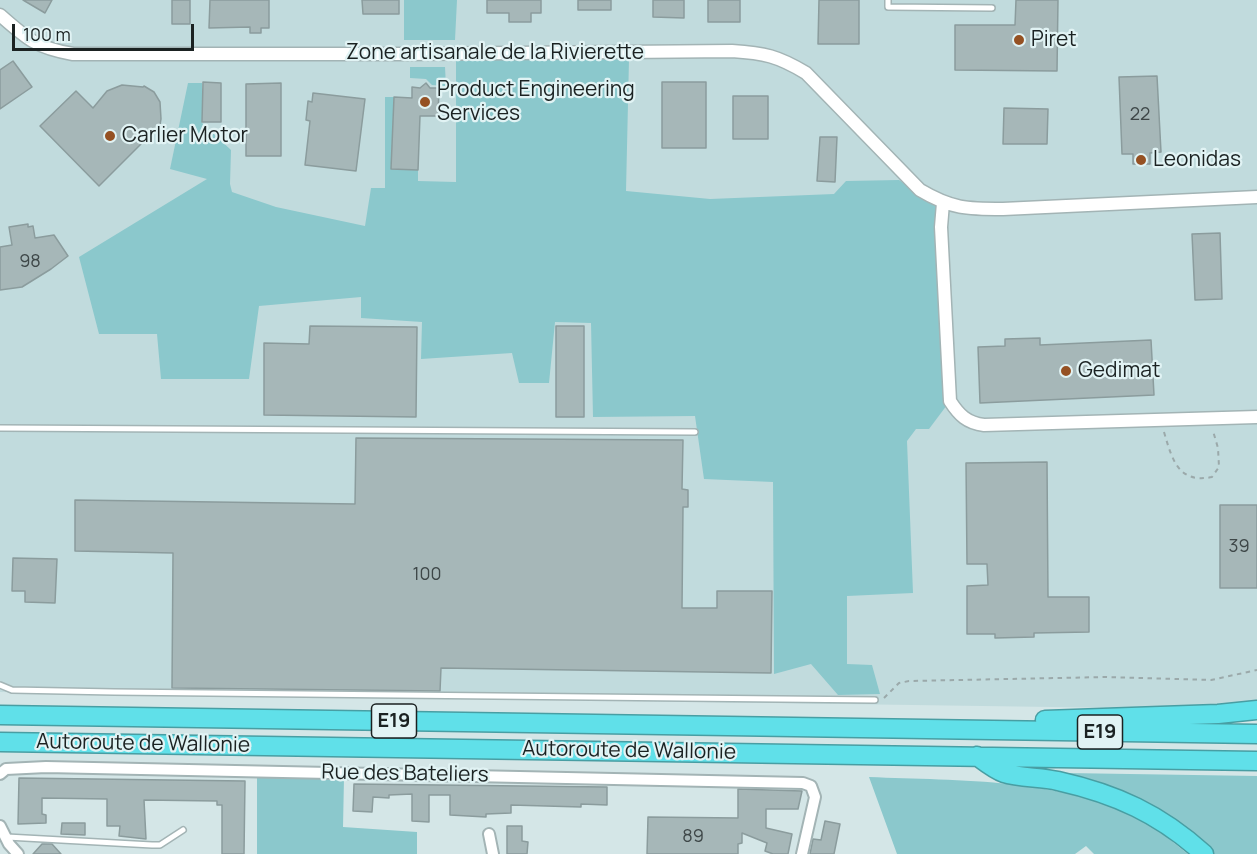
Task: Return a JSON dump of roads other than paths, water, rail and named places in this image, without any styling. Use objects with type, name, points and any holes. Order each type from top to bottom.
[{"type":"highway","points":[[942,730],[1022,720],[1255,711]]},
{"type":"highway","name":"Autoroute de Wallonie","points":[[0,715],[1257,734]]},
{"type":"highway","name":"Autoroute de Wallonie","points":[[0,742],[1257,761]]},
{"type":"highway","points":[[976,756],[1003,773],[1056,780],[1095,790],[1131,804],[1171,826],[1204,854]]},
{"type":"street","name":"Zone artisanale de la Rivierette","points":[[0,15],[34,42],[50,50],[73,54],[720,51],[762,53],[786,60],[807,73],[920,190],[943,203],[971,209],[1003,209],[1257,197]]},
{"type":"street","points":[[943,203],[941,227],[950,401],[958,413],[971,423],[984,425],[1257,417]]},
{"type":"street","name":"Rue des Bateliers","points":[[3,771],[22,767],[58,767],[803,783],[811,786],[815,797],[802,854]]},
{"type":"street","points":[[0,825],[5,837],[18,854]]},
{"type":"street","points":[[489,834],[493,854]]},
{"type":"lane","points":[[888,0],[888,7],[992,8]]},
{"type":"lane","points":[[0,428],[695,432]]},
{"type":"lane","points":[[0,685],[12,690],[102,692],[875,700]]},
{"type":"lane","points":[[5,837],[160,845],[183,830]]},
{"type":"place","name":"Piret","points":[[1019,40]]},
{"type":"place","name":"Product Engineering Services","points":[[425,102]]},
{"type":"place","name":"Carlier Motor","points":[[110,136]]},
{"type":"place","name":"Leonidas","points":[[1141,160]]},
{"type":"place","name":"Gedimat","points":[[1066,371]]}]
